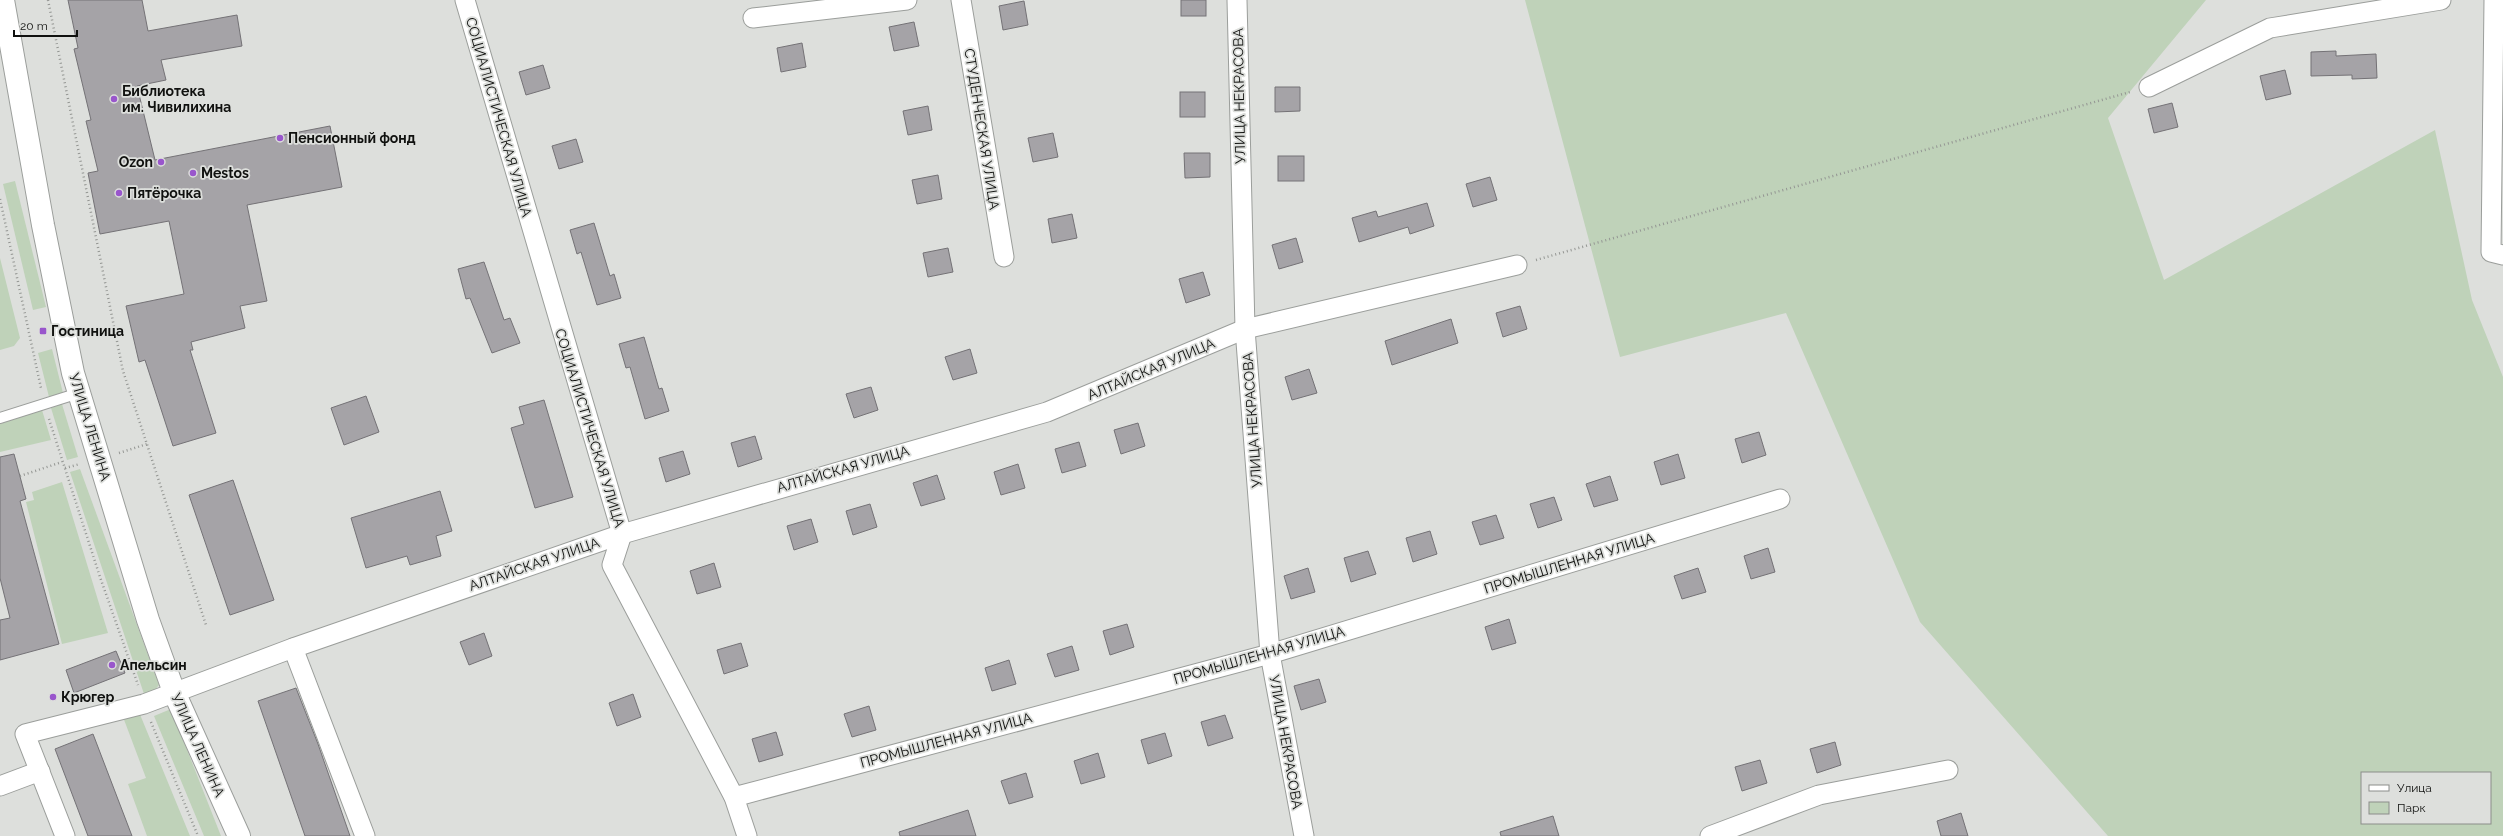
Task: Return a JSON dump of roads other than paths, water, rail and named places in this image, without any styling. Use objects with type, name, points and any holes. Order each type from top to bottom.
[{"type":"main road","name":"УЛИЦА ЛЕНИНА","points":[[3,0],[43,225],[72,372],[148,620],[174,692],[240,836]]},
{"type":"street","name":"СОЦИАЛИСТИЧЕСКАЯ УЛИЦА","points":[[465,0],[622,534],[612,565],[734,797],[747,836]]},
{"type":"street","points":[[753,18],[907,0]]},
{"type":"street","name":"СТУДЕНЧЕСКАЯ УЛИЦА","points":[[961,0],[1004,257]]},
{"type":"street","name":"УЛИЦА НЕКРАСОВА","points":[[1237,0],[1245,329],[1270,654],[1304,836]]},
{"type":"street","points":[[2149,87],[2270,28],[2441,0]]},
{"type":"street","points":[[2494,0],[2497,254]]},
{"type":"street","name":"АЛТАЙСКАЯ УЛИЦА","points":[[40,771],[25,734],[144,704],[293,648],[622,534],[1047,412],[1245,329],[1517,265]]},
{"type":"street","name":"ПРОМЫШЛЕННАЯ УЛИЦА","points":[[734,797],[1270,654],[1780,499]]},
{"type":"street","points":[[293,648],[365,836]]},
{"type":"street","points":[[1710,836],[1819,795],[1948,770]]},
{"type":"street","points":[[0,786],[40,771],[65,836]]},
{"type":"lane","points":[[0,418],[79,393]]},
{"type":"place","name":"Библиотека им. Чивилихина","points":[[114,99]]},
{"type":"place","name":"Пенсионный фонд","points":[[280,138]]},
{"type":"place","name":"Ozon","points":[[161,162]]},
{"type":"place","name":"Mestos","points":[[193,173]]},
{"type":"place","name":"Пятёрочка","points":[[119,193]]},
{"type":"place","name":"Гостиница","points":[[43,331]]},
{"type":"place","name":"Апельсин","points":[[112,665]]},
{"type":"place","name":"Крюгер","points":[[53,697]]}]
